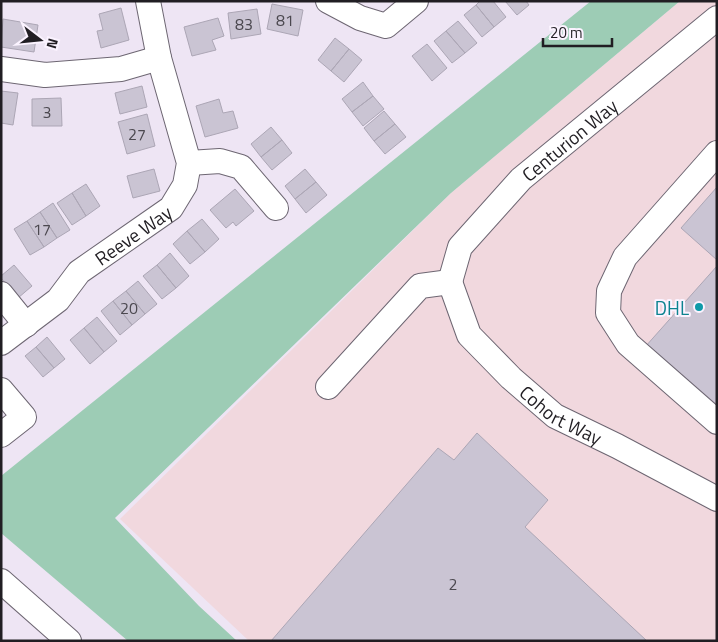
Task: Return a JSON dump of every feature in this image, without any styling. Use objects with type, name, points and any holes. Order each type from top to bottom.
[{"type":"street","points":[[328,1],[360,18],[386,26],[416,1]]},
{"type":"street","name":"Reeve Way","points":[[1,343],[58,300],[79,272],[171,208],[185,185],[188,163],[159,58],[154,3]]},
{"type":"street","name":"Centurion Way","points":[[450,282],[460,247],[521,179],[717,18]]},
{"type":"street","points":[[1,69],[45,76],[121,69],[159,58]]},
{"type":"street","points":[[717,153],[626,256],[609,292],[608,313],[628,344],[717,422]]},
{"type":"street","points":[[188,163],[220,161],[241,167],[276,208]]},
{"type":"street","points":[[328,387],[420,286],[450,282]]},
{"type":"street","name":"Cohort Way","points":[[450,282],[469,335],[511,378],[555,416],[717,498]]},
{"type":"street","points":[[1,294],[26,325]]},
{"type":"street","points":[[1,390],[24,417],[1,435]]},
{"type":"street","points":[[1,581],[70,641]]},
{"type":"shaded area","points":[[680,1],[717,1],[717,641],[249,641],[120,519],[451,193]]},
{"type":"green space","points":[[591,1],[680,1],[451,193],[115,518],[199,606],[237,641],[128,641],[1,533],[1,476]]},
{"type":"building","points":[[480,1],[493,1],[506,17],[494,27],[476,5]]},
{"type":"building","points":[[505,1],[526,1],[529,5],[517,15]]},
{"type":"building","points":[[272,4],[303,10],[298,36],[267,29]]},
{"type":"building","points":[[476,5],[494,27],[482,37],[464,15]]},
{"type":"building","points":[[121,8],[129,40],[101,48],[97,31],[103,30],[99,14]]},
{"type":"building","points":[[257,9],[261,34],[231,39],[228,13]]},
{"type":"building","points":[[218,18],[224,36],[212,40],[216,50],[192,56],[184,27]]},
{"type":"building","points":[[3,19],[38,25],[34,52],[1,47]]},
{"type":"building","points":[[458,21],[477,43],[465,53],[446,31]]},
{"type":"building","points":[[446,31],[465,53],[452,63],[434,41]]},
{"type":"building","points":[[335,38],[349,49],[331,71],[318,60]]},
{"type":"building","points":[[427,44],[447,68],[432,81],[412,56]]},
{"type":"building","points":[[349,49],[362,60],[344,82],[331,71]]},
{"type":"building","points":[[363,82],[373,96],[352,112],[342,99]]},
{"type":"building","points":[[142,86],[147,107],[120,114],[115,93]]},
{"type":"building","points":[[1,91],[18,93],[13,125],[1,123]]},
{"type":"building","points":[[373,96],[384,109],[363,126],[352,112]]},
{"type":"building","points":[[61,98],[62,126],[32,126],[32,99]]},
{"type":"building","points":[[219,99],[223,113],[233,111],[238,128],[205,137],[196,106]]},
{"type":"building","points":[[384,111],[395,124],[374,141],[364,128]]},
{"type":"building","points":[[147,114],[155,146],[127,154],[118,122]]},
{"type":"building","points":[[395,124],[406,137],[385,154],[374,141]]},
{"type":"building","points":[[271,127],[282,140],[261,157],[251,144]]},
{"type":"building","points":[[282,140],[292,153],[272,170],[261,157]]},
{"type":"building","points":[[154,169],[160,191],[133,198],[127,176]]},
{"type":"building","points":[[305,169],[316,182],[295,199],[285,186]]},
{"type":"building","points":[[316,182],[327,195],[306,213],[295,199]]},
{"type":"building","points":[[86,184],[100,206],[86,216],[72,193]]},
{"type":"building","name":"DHL","points":[[717,187],[717,260],[681,228]]},
{"type":"building","points":[[235,189],[254,211],[236,226],[233,222],[226,228],[210,210]]},
{"type":"building","points":[[72,193],[86,216],[72,225],[57,203]]},
{"type":"building","points":[[53,203],[70,230],[57,238],[40,212]]},
{"type":"building","points":[[40,212],[57,238],[44,247],[27,221]]},
{"type":"building","points":[[202,219],[219,239],[205,252],[187,231]]},
{"type":"building","points":[[27,221],[44,247],[30,255],[14,229]]},
{"type":"building","points":[[187,231],[205,252],[190,264],[173,244]]},
{"type":"building","points":[[170,253],[189,276],[176,288],[157,265]]},
{"type":"building","points":[[14,265],[32,286],[18,298],[1,278]]},
{"type":"building","points":[[157,265],[176,288],[162,299],[143,276]]},
{"type":"building","name":"DHL","points":[[717,266],[717,411],[645,347]]},
{"type":"building","points":[[138,281],[157,304],[145,314],[126,291]]},
{"type":"building","points":[[126,291],[145,314],[132,325],[113,301]]},
{"type":"building","points":[[113,301],[132,325],[120,335],[101,311]]},
{"type":"building","points":[[97,317],[117,341],[104,352],[84,328]]},
{"type":"building","points":[[84,328],[104,352],[90,364],[70,340]]},
{"type":"building","points":[[47,337],[65,359],[54,368],[36,347]]},
{"type":"building","points":[[36,347],[54,368],[43,377],[25,356]]},
{"type":"building","points":[[477,433],[548,500],[525,527],[647,641],[271,641],[438,448],[454,460]]},
{"type":"place","name":"DHL","points":[[699,307]]}]
